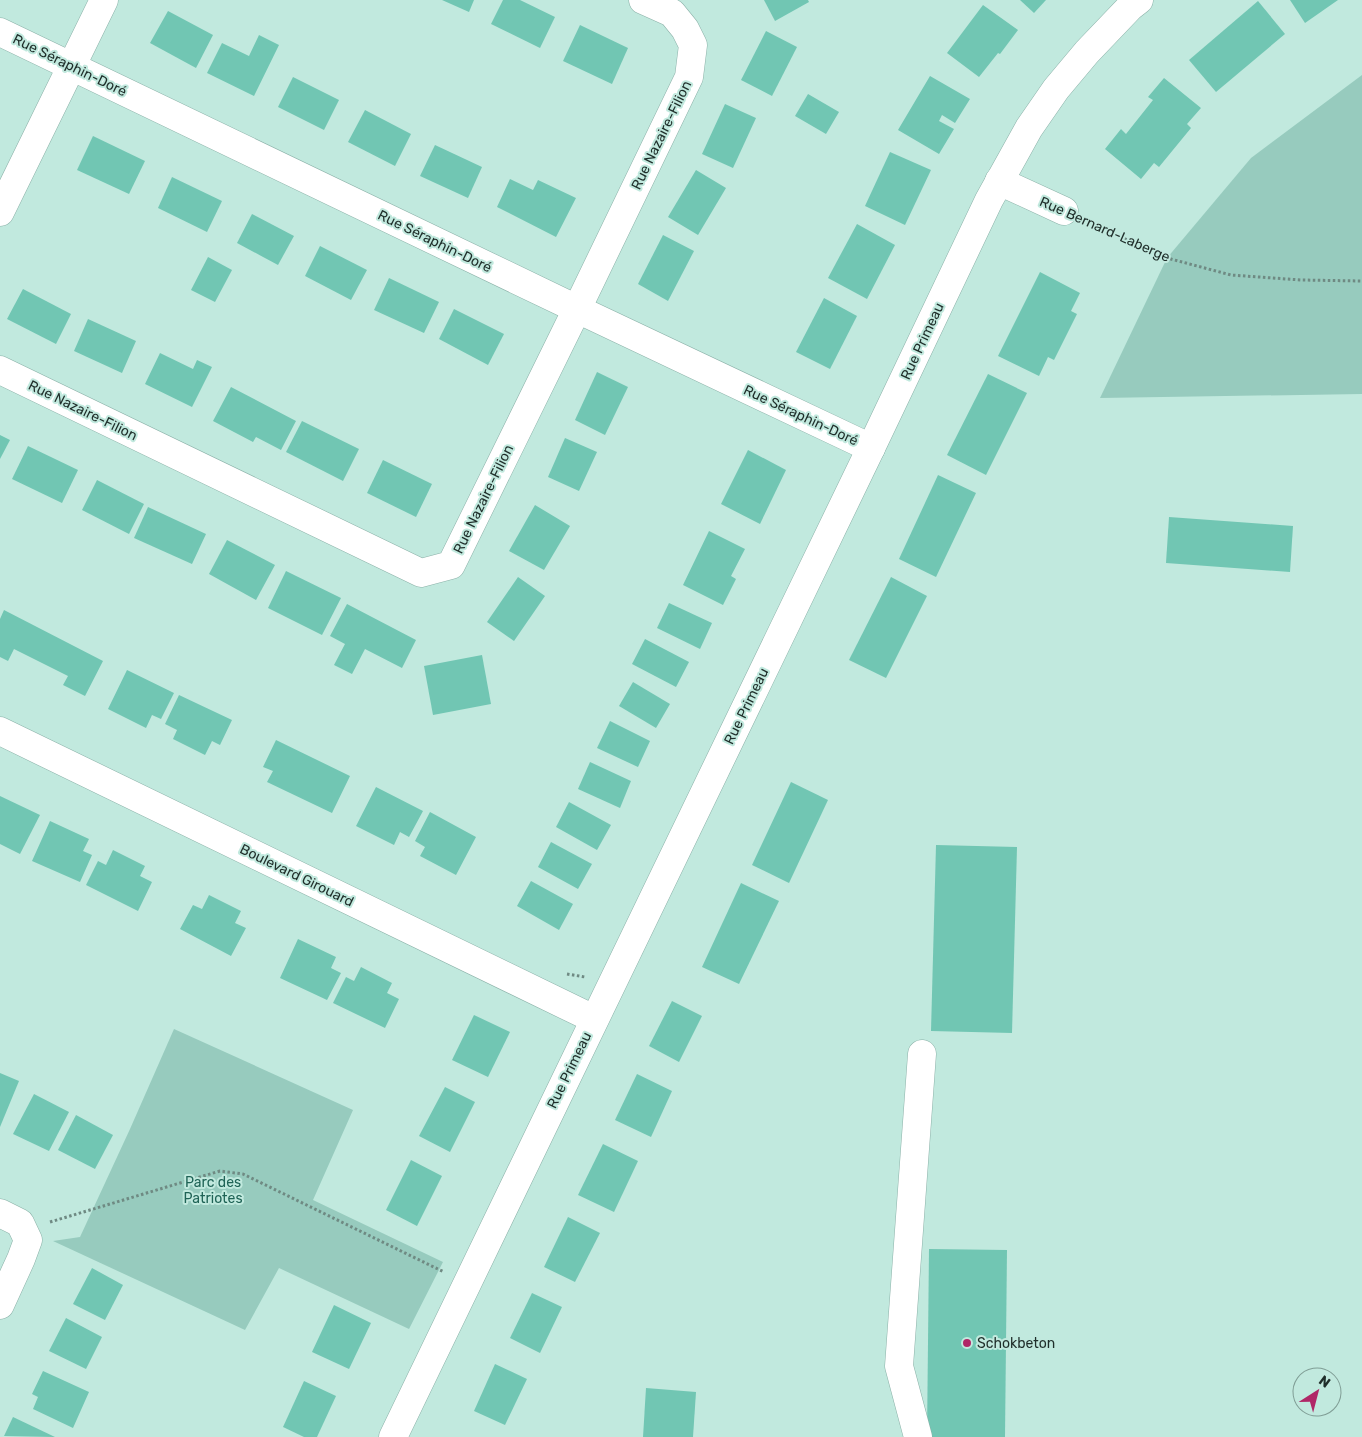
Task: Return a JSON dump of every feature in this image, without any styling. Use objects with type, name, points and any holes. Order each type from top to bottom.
[{"type":"street","points":[[0,212],[104,0]]},
{"type":"street","name":"Rue Nazaire-Filion","points":[[0,370],[420,573],[451,565],[690,77],[693,45],[685,29],[672,13],[643,0]]},
{"type":"street","name":"Rue Primeau","points":[[392,1437],[871,448],[989,200],[1029,128],[1056,89],[1087,52],[1139,0]]},
{"type":"street","name":"Rue Séraphin-Doré","points":[[0,32],[871,448]]},
{"type":"street","name":"Rue Bernard-Laberge","points":[[999,181],[1064,211]]},
{"type":"street","name":"Boulevard Girouard","points":[[0,731],[594,1019]]},
{"type":"street","points":[[918,1437],[899,1366],[922,1054]]},
{"type":"street","points":[[0,1213],[20,1223],[28,1240],[0,1305]]},
{"type":"path","name":"Rue Bernard-Laberge","points":[[1064,211],[1167,258],[1231,275],[1301,280],[1362,281]]},
{"type":"path","points":[[23,1230],[220,1171],[243,1174],[466,1285]]},
{"type":"green space","points":[[1362,75],[1362,394],[1100,398],[1167,258],[1251,158]]},
{"type":"green space","name":"Parc des Patriotes","points":[[174,1029],[353,1110],[313,1200],[443,1262],[409,1329],[279,1268],[245,1330],[53,1241],[80,1237]]},
{"type":"building","points":[[442,0],[474,0],[469,12]]},
{"type":"building","points":[[503,0],[520,0],[555,17],[540,48],[491,24]]},
{"type":"building","points":[[764,0],[808,0],[809,2],[775,21]]},
{"type":"building","points":[[1020,0],[1046,0],[1034,13]]},
{"type":"building","points":[[1290,0],[1338,0],[1305,23]]},
{"type":"building","points":[[1258,1],[1285,34],[1216,92],[1189,60]]},
{"type":"building","points":[[983,5],[1018,30],[979,77],[947,53]]},
{"type":"building","points":[[168,11],[213,35],[196,68],[150,43]]},
{"type":"building","points":[[580,25],[628,48],[612,84],[563,61]]},
{"type":"building","points":[[766,31],[797,47],[772,96],[741,80]]},
{"type":"building","points":[[259,35],[279,45],[254,96],[207,73],[222,43],[249,56]]},
{"type":"building","points":[[930,76],[970,99],[955,123],[942,115],[939,121],[954,129],[939,154],[898,130]]},
{"type":"building","points":[[293,77],[339,100],[324,130],[278,107]]},
{"type":"building","points":[[1164,78],[1201,108],[1187,124],[1191,128],[1159,167],[1154,163],[1141,179],[1105,149],[1121,129],[1126,134],[1153,100],[1148,97]]},
{"type":"building","points":[[808,94],[839,112],[826,134],[795,116]]},
{"type":"building","points":[[725,104],[756,118],[733,168],[702,154]]},
{"type":"building","points":[[365,110],[411,134],[395,166],[348,142]]},
{"type":"building","points":[[93,136],[145,161],[129,194],[77,170]]},
{"type":"building","points":[[435,145],[482,167],[468,198],[420,176]]},
{"type":"building","points":[[890,152],[931,170],[905,225],[865,206]]},
{"type":"building","points":[[696,170],[726,188],[698,235],[668,217]]},
{"type":"building","points":[[172,177],[222,201],[207,232],[158,208]]},
{"type":"building","points":[[510,179],[533,190],[538,180],[576,198],[556,237],[497,207]]},
{"type":"building","points":[[252,214],[294,236],[278,265],[237,243]]},
{"type":"building","points":[[857,224],[895,245],[867,299],[828,278]]},
{"type":"building","points":[[663,235],[694,251],[668,301],[638,284]]},
{"type":"building","points":[[320,246],[367,270],[351,300],[305,276]]},
{"type":"building","points":[[208,257],[232,270],[215,302],[191,290]]},
{"type":"building","points":[[1040,272],[1080,293],[1071,311],[1077,314],[1054,360],[1048,357],[1039,376],[998,356]]},
{"type":"building","points":[[389,278],[439,302],[424,333],[374,310]]},
{"type":"building","points":[[23,289],[71,314],[56,344],[7,319]]},
{"type":"building","points":[[824,298],[857,316],[830,369],[796,352]]},
{"type":"building","points":[[454,309],[504,334],[488,365],[439,339]]},
{"type":"building","points":[[88,319],[136,341],[122,373],[74,351]]},
{"type":"building","points":[[160,353],[193,369],[197,360],[212,367],[192,407],[145,384]]},
{"type":"building","points":[[597,372],[628,387],[605,435],[575,420]]},
{"type":"building","points":[[988,374],[1027,393],[986,475],[947,455]]},
{"type":"building","points":[[231,387],[296,421],[281,450],[256,437],[253,442],[213,421]]},
{"type":"building","points":[[302,421],[359,449],[343,481],[286,452]]},
{"type":"building","points":[[0,435],[10,440],[0,459]]},
{"type":"building","points":[[565,438],[597,452],[579,491],[548,477]]},
{"type":"building","points":[[28,446],[78,470],[62,503],[12,479]]},
{"type":"building","points":[[748,450],[786,470],[760,524],[721,504]]},
{"type":"building","points":[[383,460],[432,484],[416,517],[367,493]]},
{"type":"building","points":[[938,475],[976,493],[936,577],[899,559]]},
{"type":"building","points":[[97,480],[144,504],[129,534],[82,510]]},
{"type":"building","points":[[535,505],[570,526],[544,570],[509,551]]},
{"type":"building","points":[[148,507],[206,534],[192,564],[134,538]]},
{"type":"building","points":[[1169,517],[1293,526],[1290,572],[1166,563]]},
{"type":"building","points":[[709,531],[745,549],[731,576],[736,579],[723,605],[683,585]]},
{"type":"building","points":[[227,540],[275,565],[256,600],[209,574]]},
{"type":"building","points":[[286,571],[341,598],[322,635],[268,608]]},
{"type":"building","points":[[518,577],[545,596],[514,641],[487,622]]},
{"type":"building","points":[[891,577],[927,596],[886,678],[849,660]]},
{"type":"building","points":[[669,603],[712,623],[700,649],[657,628]]},
{"type":"building","points":[[347,604],[416,640],[402,668],[365,649],[352,674],[334,665],[345,644],[330,636]]},
{"type":"building","points":[[4,610],[103,661],[85,696],[63,685],[68,676],[14,649],[8,661],[0,657],[0,619]]},
{"type":"building","points":[[645,639],[689,662],[676,687],[632,664]]},
{"type":"building","points":[[482,655],[491,704],[433,715],[424,666]]},
{"type":"building","points":[[127,670],[174,693],[161,719],[152,715],[146,728],[108,709]]},
{"type":"building","points":[[633,682],[670,704],[656,728],[619,706]]},
{"type":"building","points":[[179,695],[232,720],[220,745],[212,741],[205,755],[173,739],[177,730],[165,724]]},
{"type":"building","points":[[610,721],[650,741],[638,767],[597,748]]},
{"type":"building","points":[[276,740],[350,776],[332,813],[267,782],[273,771],[263,767]]},
{"type":"building","points":[[590,762],[631,781],[620,808],[578,789]]},
{"type":"building","points":[[791,782],[828,800],[789,883],[752,865]]},
{"type":"building","points":[[376,787],[423,811],[409,837],[400,832],[394,845],[356,826]]},
{"type":"building","points":[[0,796],[40,815],[20,854],[0,844]]},
{"type":"building","points":[[569,802],[611,825],[597,850],[556,827]]},
{"type":"building","points":[[430,812],[476,837],[456,875],[420,856],[425,847],[415,841]]},
{"type":"building","points":[[50,821],[89,839],[83,851],[92,855],[80,882],[32,861]]},
{"type":"building","points":[[551,842],[592,864],[578,889],[538,867]]},
{"type":"building","points":[[936,845],[1017,847],[1012,1033],[931,1031]]},
{"type":"building","points":[[113,850],[145,866],[140,876],[152,882],[138,911],[86,885],[98,861],[106,865]]},
{"type":"building","points":[[531,881],[573,904],[559,930],[517,906]]},
{"type":"building","points":[[741,883],[779,901],[739,984],[702,967]]},
{"type":"building","points":[[209,895],[241,911],[235,923],[246,928],[231,956],[180,929],[193,905],[202,909]]},
{"type":"building","points":[[298,939],[336,957],[331,968],[341,973],[327,1000],[280,978]]},
{"type":"building","points":[[361,967],[392,983],[387,993],[399,999],[385,1028],[333,1003],[346,977],[354,981]]},
{"type":"building","points":[[672,1001],[702,1016],[679,1062],[649,1046]]},
{"type":"building","points":[[474,1015],[510,1032],[488,1077],[452,1060]]},
{"type":"building","points":[[0,1073],[19,1081],[0,1127]]},
{"type":"building","points":[[637,1074],[672,1091],[651,1137],[615,1120]]},
{"type":"building","points":[[445,1087],[475,1102],[450,1152],[419,1136]]},
{"type":"building","points":[[34,1094],[69,1112],[49,1151],[13,1134]]},
{"type":"building","points":[[76,1115],[113,1135],[95,1169],[58,1150]]},
{"type":"building","points":[[603,1144],[638,1161],[614,1212],[578,1195]]},
{"type":"building","points":[[411,1160],[442,1176],[417,1226],[386,1210]]},
{"type":"building","points":[[568,1217],[600,1233],[575,1282],[544,1267]]},
{"type":"building","name":"Schokbeton","points":[[929,1249],[1007,1250],[1005,1437],[927,1437]]},
{"type":"building","points":[[92,1268],[123,1285],[105,1320],[73,1304]]},
{"type":"building","points":[[532,1293],[562,1307],[540,1353],[510,1338]]},
{"type":"building","points":[[334,1305],[371,1323],[349,1369],[312,1352]]},
{"type":"building","points":[[66,1318],[102,1337],[86,1369],[49,1351]]},
{"type":"building","points":[[495,1364],[527,1379],[505,1425],[474,1411]]},
{"type":"building","points":[[43,1371],[89,1392],[73,1428],[33,1409],[38,1397],[32,1394]]},
{"type":"building","points":[[304,1381],[336,1396],[317,1437],[304,1437],[283,1427]]},
{"type":"building","points":[[646,1388],[696,1392],[693,1437],[643,1437]]},
{"type":"building","points":[[13,1417],[55,1437],[4,1436]]},
{"type":"place","name":"Schokbeton","points":[[967,1343]]}]
